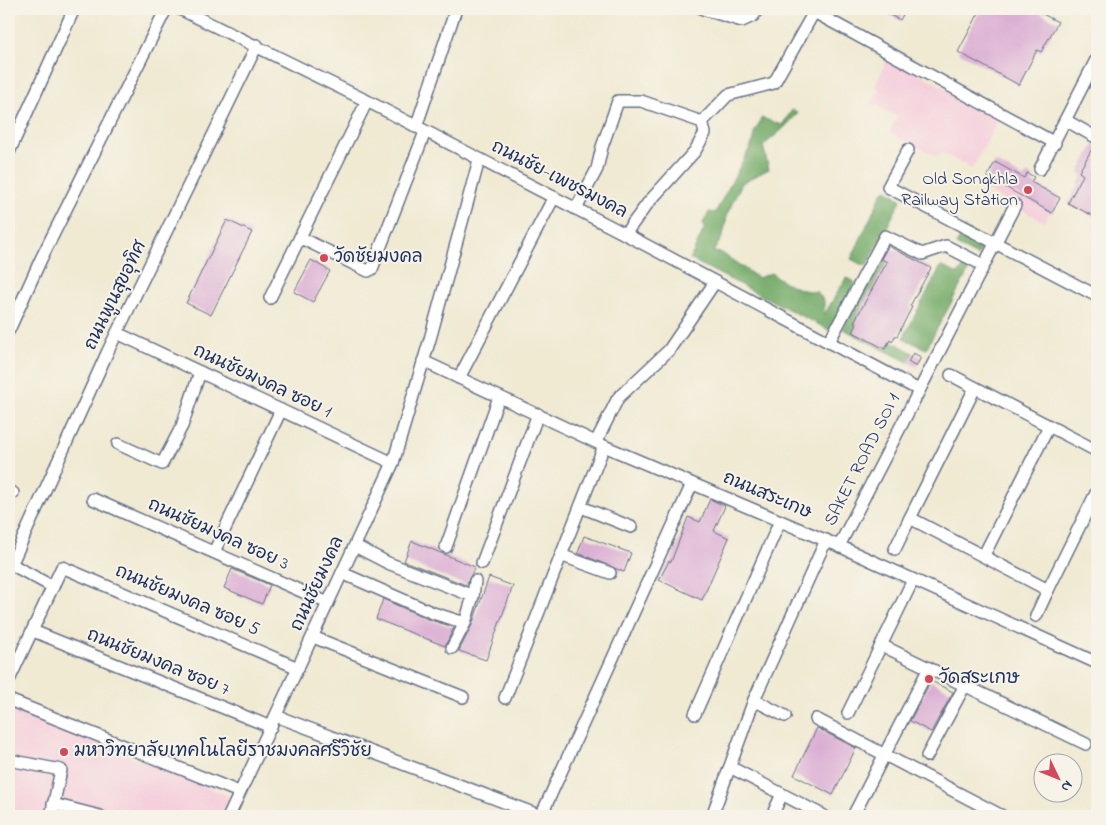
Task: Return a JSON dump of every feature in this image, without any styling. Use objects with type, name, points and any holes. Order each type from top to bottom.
[{"type":"street","points":[[9,152],[74,9]]},
{"type":"street","points":[[9,330],[45,250],[166,9]]},
{"type":"street","name":"ถนนชัย-เพชรมงคล","points":[[180,9],[367,101],[625,234],[918,390]]},
{"type":"street","points":[[301,238],[368,271],[372,269],[421,129],[456,9]]},
{"type":"street","points":[[703,9],[742,21],[753,16],[758,9]]},
{"type":"street","points":[[702,122],[728,95],[774,83],[815,10],[1055,142]]},
{"type":"street","name":"ถนนพูนสุขอุทิศ","points":[[10,564],[117,333],[257,46]]},
{"type":"street","points":[[1040,169],[1097,58]]},
{"type":"street","points":[[270,298],[367,101]]},
{"type":"street","points":[[576,209],[598,169],[602,147],[618,101],[641,101],[702,122]]},
{"type":"street","points":[[1066,121],[1097,138]]},
{"type":"street","points":[[625,234],[648,203],[695,151],[705,133],[702,122]]},
{"type":"street","points":[[908,150],[888,187],[995,241],[1097,296]]},
{"type":"street","name":"ถนนชัยมงคล","points":[[229,816],[393,463],[479,160]]},
{"type":"street","points":[[459,378],[554,198]]},
{"type":"street","name":"SAKET ROAD SOI 1","points":[[839,546],[1015,205]]},
{"type":"street","points":[[829,342],[885,236],[922,254],[946,246],[983,265]]},
{"type":"street","points":[[505,698],[563,556],[581,507],[600,444],[618,398],[668,350],[716,282]]},
{"type":"street","name":"ถนนชัยมงคล ซอย 1","points":[[117,333],[393,463]]},
{"type":"street","name":"ถนนสระเกษ","points":[[423,361],[600,444],[826,540],[1097,663]]},
{"type":"street","points":[[118,444],[162,464],[182,426],[200,372]]},
{"type":"street","points":[[951,375],[1097,451]]},
{"type":"street","points":[[895,549],[975,388]]},
{"type":"street","points":[[446,547],[499,397]]},
{"type":"street","points":[[214,552],[280,410]]},
{"type":"street","points":[[482,563],[538,414]]},
{"type":"street","points":[[984,555],[1049,426]]},
{"type":"street","points":[[276,716],[541,816],[692,484]]},
{"type":"street","points":[[1036,616],[1097,491]]},
{"type":"street","name":"ถนนชัยมงคล ซอย 3","points":[[93,499],[328,603]]},
{"type":"street","points":[[581,507],[631,527]]},
{"type":"street","points":[[910,518],[1048,590]]},
{"type":"street","points":[[695,714],[780,521]]},
{"type":"street","points":[[712,816],[754,700],[826,540]]},
{"type":"street","points":[[355,546],[388,563],[473,596]]},
{"type":"street","points":[[563,556],[610,573]]},
{"type":"street","points":[[9,680],[52,588],[10,564]]},
{"type":"street","name":"ถนนชัยมงคล ซอย 5","points":[[52,588],[62,566],[298,668]]},
{"type":"street","points":[[342,573],[433,613],[465,623]]},
{"type":"street","points":[[848,713],[913,580]]},
{"type":"street","points":[[452,648],[465,623],[473,596],[475,581]]},
{"type":"street","name":"ถนนชัยมงคล ซอย 7","points":[[33,631],[271,727]]},
{"type":"street","points":[[313,637],[463,697]]},
{"type":"street","points":[[881,645],[1086,744]]},
{"type":"street","points":[[852,816],[930,668]]},
{"type":"street","points":[[927,756],[965,685]]},
{"type":"street","points":[[9,700],[239,792]]},
{"type":"street","points":[[754,700],[785,716]]},
{"type":"street","points":[[816,719],[1002,816]]},
{"type":"street","points":[[9,760],[61,770],[50,816]]},
{"type":"street","points":[[730,767],[824,816]]},
{"type":"street","points":[[772,816],[782,794]]},
{"type":"street","points":[[53,804],[100,816]]},
{"type":"shaded area","points":[[888,57],[1000,117],[972,169],[941,152],[937,157],[889,132],[898,117],[872,103],[879,92],[878,87],[875,86]]},
{"type":"shaded area","points":[[990,179],[1050,212],[1044,222],[984,189]]},
{"type":"shaded area","name":"มหาวิทยาลัยเทคโนโลยีราชมงคลศรีวิชัย","points":[[9,708],[229,796],[223,816],[9,816]]},
{"type":"green space","points":[[792,110],[798,113],[763,146],[769,169],[742,183],[728,212],[723,236],[713,252],[722,253],[758,278],[771,273],[793,286],[817,292],[824,301],[824,315],[846,278],[855,282],[833,332],[690,259],[705,227],[703,223],[709,212],[715,213],[754,140],[754,133],[762,118],[782,125]]},
{"type":"green space","points":[[886,189],[901,200],[868,264],[864,266],[851,259],[883,191]]},
{"type":"green space","points":[[964,228],[986,240],[977,256],[956,245]]},
{"type":"green space","points":[[880,258],[891,264],[872,291],[870,290],[854,322],[857,324],[853,332],[885,349],[890,340],[913,353],[908,362],[843,329]]},
{"type":"green space","points":[[965,265],[970,268],[926,349],[903,338],[941,266],[958,274]]},
{"type":"building","points":[[877,9],[906,9],[900,20]]},
{"type":"building","points":[[981,9],[1033,9],[1058,22],[1041,52],[1037,50],[1019,85],[958,52]]},
{"type":"building","points":[[1094,145],[1097,145],[1097,218],[1068,203],[1083,175],[1079,172]]},
{"type":"building","name":"Old Songkhla Railway Station","points":[[995,162],[1024,178],[1027,173],[1034,177],[1031,182],[1060,198],[1052,213],[987,177]]},
{"type":"building","points":[[227,220],[252,232],[211,315],[186,303]]},
{"type":"building","points":[[888,246],[931,268],[910,306],[912,307],[897,336],[895,336],[892,342],[890,340],[885,349],[853,332],[857,324],[854,322],[887,262],[881,259]]},
{"type":"building","points":[[311,260],[330,271],[313,302],[294,292]]},
{"type":"building","points":[[913,353],[921,357],[916,367],[908,362]]},
{"type":"building","points":[[710,499],[725,506],[714,531],[729,538],[702,600],[659,580],[669,561],[671,562],[688,517],[700,522]]},
{"type":"building","points":[[584,536],[631,553],[624,572],[578,553]]},
{"type":"building","points":[[412,541],[475,567],[466,585],[404,561]]},
{"type":"building","points":[[232,569],[270,585],[262,604],[224,588]]},
{"type":"building","points":[[489,577],[513,586],[486,660],[459,651],[472,625]]},
{"type":"building","points":[[383,599],[430,620],[454,627],[445,646],[376,619]]},
{"type":"building","points":[[931,681],[953,692],[931,732],[910,721]]},
{"type":"building","points":[[817,728],[856,748],[833,795],[794,775]]},
{"type":"place","name":"Old Songkhla Railway Station","points":[[1028,190]]},
{"type":"place","name":"วัดชัยมงคล","points":[[324,258]]},
{"type":"place","name":"วัดสระเกษ","points":[[929,679]]},
{"type":"place","name":"มหาวิทยาลัยเทคโนโลยีราชมงคลศรีวิชัย","points":[[64,752]]}]
